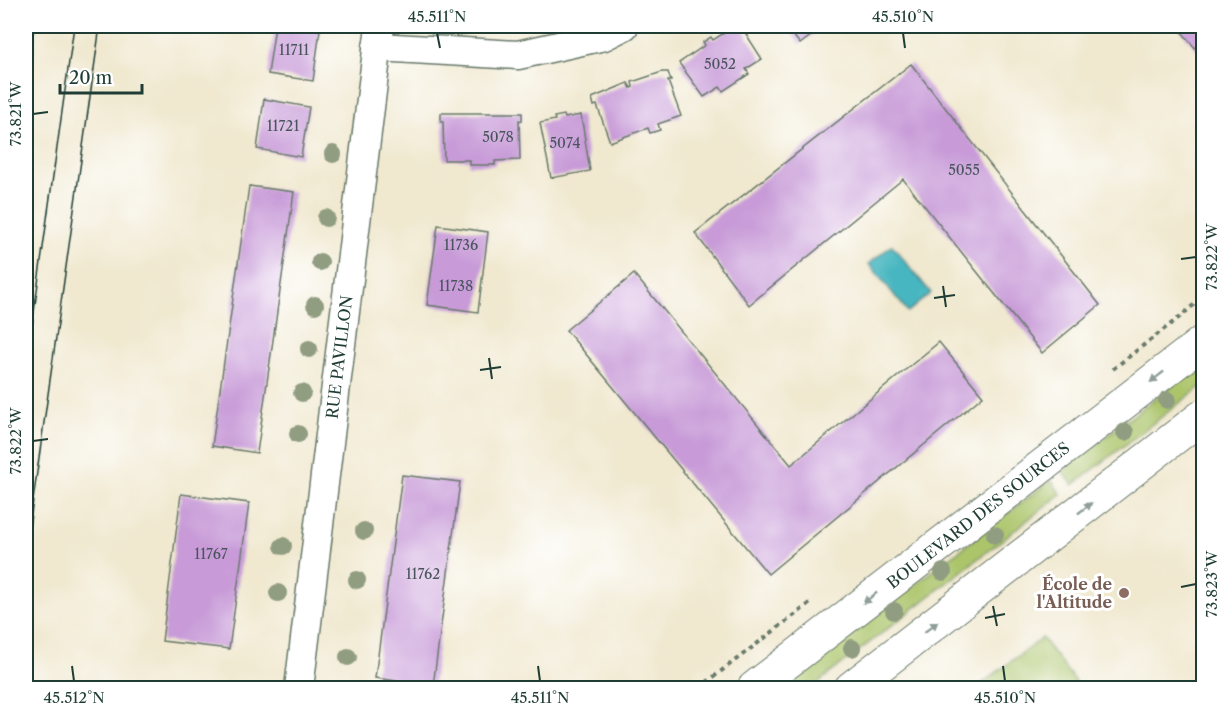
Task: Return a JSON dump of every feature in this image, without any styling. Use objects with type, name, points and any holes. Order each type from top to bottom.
[{"type":"street","points":[[378,36],[519,55],[604,36],[624,26]]},
{"type":"street","name":"RUE PAVILLON","points":[[299,688],[378,36]]},
{"type":"street","name":"BOULEVARD DES SOURCES","points":[[753,688],[1203,341]]},
{"type":"street","points":[[852,688],[1203,415]]},
{"type":"path","points":[[1157,335],[1203,296]]},
{"type":"green space","points":[[26,26],[36,26],[26,109]]},
{"type":"green space","points":[[1203,361],[1203,385],[1073,485],[1062,471]]},
{"type":"green space","points":[[1051,480],[1061,494],[811,688],[781,688]]},
{"type":"green space","points":[[1042,638],[1080,688],[976,688]]},
{"type":"water","points":[[892,245],[931,293],[908,312],[869,264]]},
{"type":"building","points":[[275,26],[320,30],[313,81],[268,74]]},
{"type":"building","points":[[735,26],[741,26],[762,59],[746,69],[749,74],[723,91],[720,87],[704,97],[679,63],[705,45],[703,42],[711,37],[713,40]]},
{"type":"building","points":[[786,26],[831,26],[822,32],[820,29],[800,44]]},
{"type":"building","points":[[1177,26],[1204,26],[1204,59]]},
{"type":"building","points":[[911,64],[1100,305],[1042,353],[903,179],[749,305],[695,233]]},
{"type":"building","points":[[668,72],[671,81],[668,81],[681,116],[658,124],[660,130],[650,133],[648,128],[610,142],[597,105],[594,106],[592,98],[628,83],[631,88],[633,87],[632,82]]},
{"type":"building","points":[[264,99],[309,107],[301,157],[257,149]]},
{"type":"building","points":[[441,113],[522,113],[522,121],[519,120],[520,160],[495,161],[495,165],[469,165],[469,160],[444,160]]},
{"type":"building","points":[[564,115],[565,118],[581,115],[590,171],[551,178],[540,123],[555,120],[554,117]]},
{"type":"building","points":[[249,186],[294,192],[257,453],[212,446]]},
{"type":"building","points":[[438,225],[488,232],[478,312],[427,305]]},
{"type":"building","points":[[634,274],[791,465],[939,342],[983,396],[768,574],[566,330]]},
{"type":"building","points":[[402,475],[460,482],[433,686],[375,678]]},
{"type":"building","points":[[181,494],[249,503],[229,649],[162,641]]},
{"type":"tram line","points":[[26,369],[74,26]]},
{"type":"tram line","points":[[26,550],[100,26]]},
{"type":"place","name":"École de l'Altitude","points":[[1124,593]]}]
